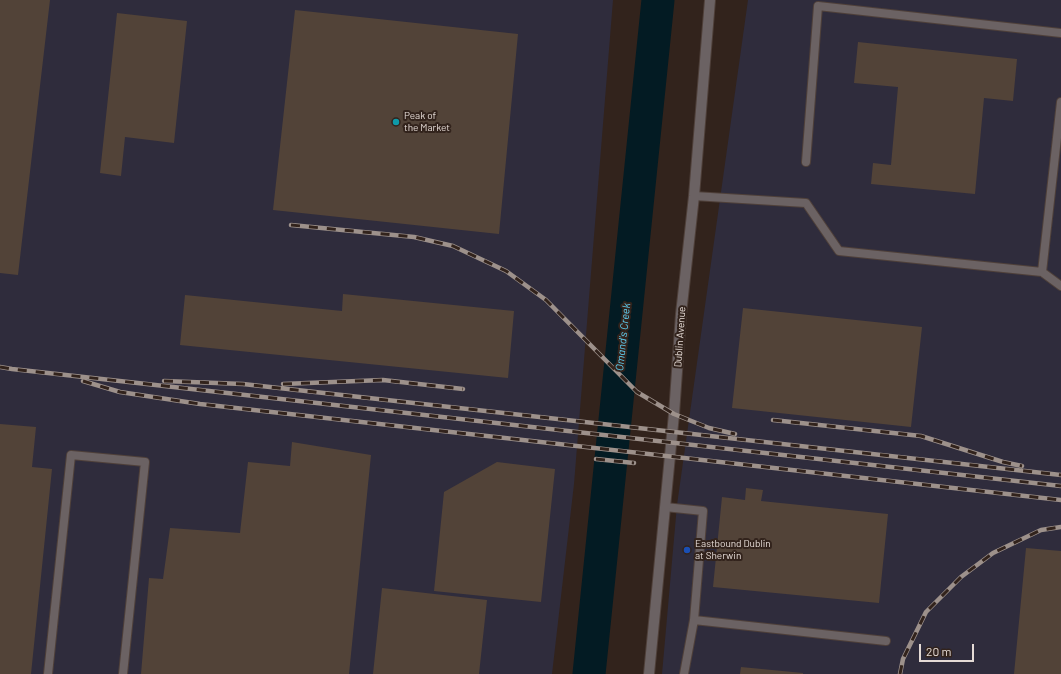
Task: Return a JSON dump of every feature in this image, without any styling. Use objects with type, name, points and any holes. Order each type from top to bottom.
[{"type":"street","name":"Dublin Avenue","points":[[649,674],[674,414],[681,314],[694,196],[710,0]]},
{"type":"lane","points":[[806,162],[818,6],[1061,33]]},
{"type":"lane","points":[[1042,272],[1061,102]]},
{"type":"lane","points":[[694,196],[806,203],[839,252],[1042,272],[1061,286]]},
{"type":"lane","points":[[48,674],[71,455],[145,462],[123,674]]},
{"type":"lane","points":[[665,507],[703,511],[694,620],[684,674]]},
{"type":"lane","points":[[694,620],[886,641]]},
{"type":"shaded area","points":[[0,0],[613,0],[574,484],[552,674],[0,674]]},
{"type":"shaded area","points":[[748,0],[1061,0],[1061,674],[662,674],[677,505]]},
{"type":"building","points":[[0,0],[50,0],[18,275],[0,273]]},
{"type":"building","name":"Peak of the Market","points":[[295,10],[518,34],[499,234],[273,210]]},
{"type":"building","points":[[117,13],[187,21],[174,143],[125,137],[121,176],[100,173]]},
{"type":"building","points":[[858,42],[1017,59],[1013,101],[984,98],[975,194],[871,184],[873,163],[891,165],[898,87],[854,83]]},
{"type":"building","points":[[343,294],[514,311],[508,378],[180,345],[185,295],[342,311]]},
{"type":"building","points":[[743,308],[922,327],[911,427],[732,408]]},
{"type":"building","points":[[0,424],[36,427],[32,467],[52,469],[31,674],[0,674]]},
{"type":"building","points":[[292,442],[371,455],[349,674],[141,674],[149,578],[163,579],[170,528],[240,533],[248,462],[290,466]]},
{"type":"building","points":[[497,462],[555,469],[541,602],[434,591],[444,492]]},
{"type":"building","points":[[746,488],[763,490],[761,501],[888,514],[879,603],[713,587],[722,497],[745,500]]},
{"type":"building","points":[[1026,548],[1061,551],[1061,674],[1014,674]]},
{"type":"building","points":[[382,588],[487,600],[479,674],[373,674]]},
{"type":"building","points":[[741,667],[803,673],[803,674],[740,674]]},
{"type":"waterway","name":"Omand's Creek","points":[[589,674],[658,0]]},
{"type":"railway","points":[[291,225],[414,237],[453,246],[506,271],[546,300],[637,392],[674,414],[709,428],[735,434]]},
{"type":"railway","points":[[0,367],[1061,486]]},
{"type":"railway","points":[[283,384],[383,380],[463,389]]},
{"type":"railway","points":[[83,381],[120,392],[200,404],[1061,500]]},
{"type":"railway","points":[[164,381],[243,384],[1061,475]]},
{"type":"railway","points":[[773,420],[921,436],[1003,462],[1022,466]]},
{"type":"railway","points":[[596,459],[634,463]]},
{"type":"railway","points":[[900,674],[903,659],[926,612],[961,577],[993,553],[1041,530],[1061,527]]},
{"type":"place","name":"Peak of the Market","points":[[396,122]]},
{"type":"place","name":"Eastbound Dublin at Sherwin","points":[[687,550]]}]
